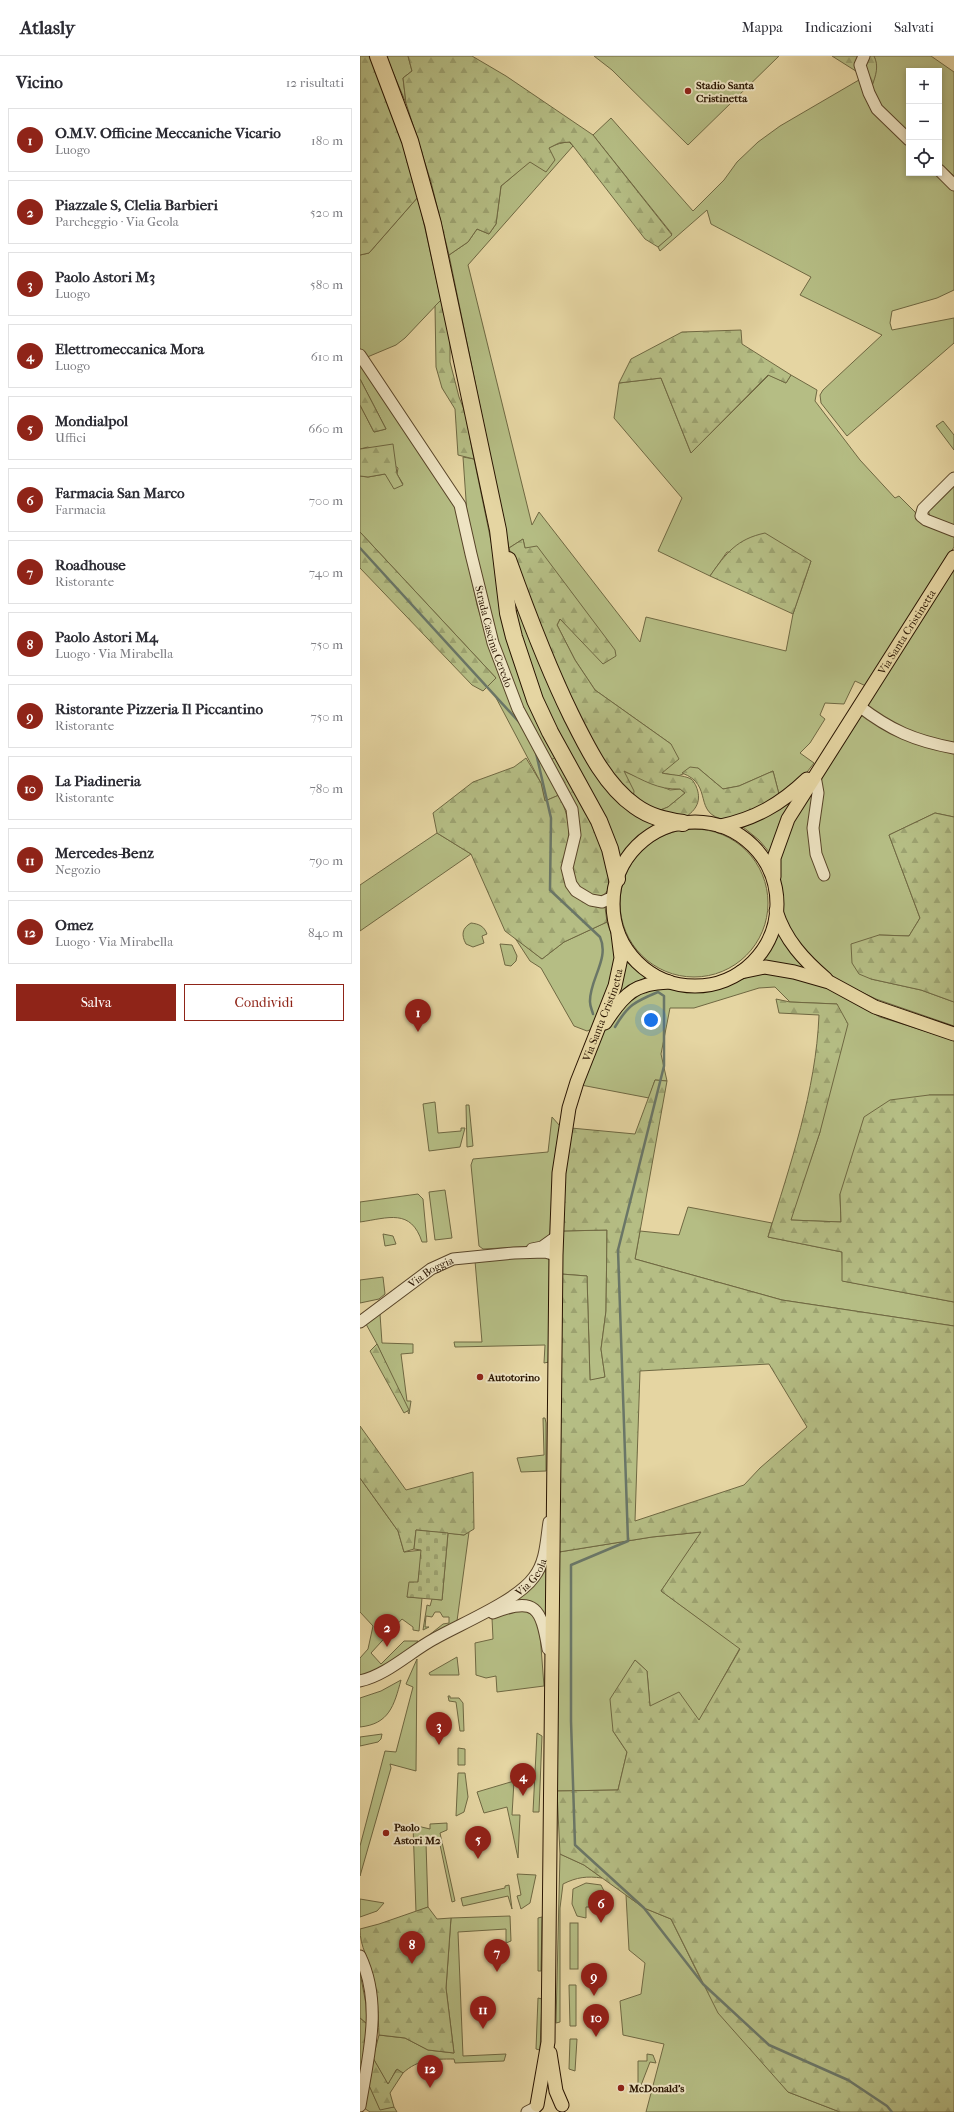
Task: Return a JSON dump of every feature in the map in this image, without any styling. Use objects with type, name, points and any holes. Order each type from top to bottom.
[{"type":"highway","points":[[378,56],[410,141],[433,224],[498,530],[508,613],[525,673],[550,732],[599,821],[610,849],[617,880]]},
{"type":"highway","points":[[498,530],[533,631],[553,678],[591,754],[619,790],[634,806],[660,820],[683,823]]},
{"type":"main road","name":"Via Santa Cristinetta","points":[[776,911],[774,858],[788,819],[954,557]]},
{"type":"main road","name":"Via Santa Cristinetta","points":[[588,1052],[615,986],[622,958],[614,916],[613,897],[617,880],[624,863],[642,841],[665,828],[683,823],[702,822],[720,826],[757,816],[790,796],[822,765]]},
{"type":"main road","points":[[720,826],[736,833],[751,844],[765,862],[774,883]]},
{"type":"main road","points":[[618,934],[626,949],[638,963],[654,975],[670,982],[687,985],[706,985],[724,980],[740,972],[754,960],[766,945],[773,928],[776,911]]},
{"type":"main road","points":[[776,911],[780,925],[790,942],[803,959],[829,982]]},
{"type":"main road","points":[[740,972],[765,967],[794,972],[829,982],[875,1007],[954,1034]]},
{"type":"main road","name":"Via Santa Cristinetta","points":[[588,1052],[608,1019],[619,1004],[630,993],[642,986],[670,982]]},
{"type":"main road","points":[[564,2109],[556,2091],[548,2042],[556,1237],[559,1173],[569,1108],[588,1052]]},
{"type":"main road","points":[[533,2109],[548,2042]]},
{"type":"main road","points":[[533,2109],[550,2100],[564,2109]]},
{"type":"street","points":[[864,56],[860,66],[869,93],[877,109],[906,137]]},
{"type":"street","points":[[942,173],[954,185]]},
{"type":"street","name":"Strada Cascina Ceredo","points":[[360,355],[460,505],[470,554],[493,642],[518,709],[572,809],[575,835],[567,868],[571,884],[576,891],[590,900],[602,902],[613,897]]},
{"type":"street","points":[[954,478],[923,509],[921,516],[926,520],[954,531]]},
{"type":"street","points":[[859,706],[881,722],[908,737],[954,748]]},
{"type":"street","points":[[815,776],[818,793],[813,828],[814,845],[824,875]]},
{"type":"street","name":"Via Boggia","points":[[360,1322],[403,1289],[442,1263],[463,1257],[514,1252],[542,1247],[556,1237]]},
{"type":"street","name":"Via Boggia","points":[[514,1252],[545,1252],[556,1255]]},
{"type":"street","name":"Via Geola","points":[[360,1681],[382,1672],[434,1639],[520,1592],[535,1577],[544,1553],[553,1489]]},
{"type":"street","name":"Via Geola","points":[[456,1628],[513,1605],[522,1604],[530,1607],[542,1617],[551,1668]]},
{"type":"street","points":[[360,1956],[368,1977],[373,2020],[360,2106]]},
{"type":"green space","points":[[360,56],[369,56],[392,107],[404,143],[418,197],[369,253],[360,255]]},
{"type":"green space","points":[[386,56],[408,56],[412,71],[403,78],[406,103]]},
{"type":"green space","points":[[408,56],[472,56],[506,76],[593,135],[672,235],[658,247],[645,239],[570,142],[559,143],[549,148],[555,160],[546,172],[530,162],[501,186],[496,224],[489,234],[477,229],[468,242],[449,255],[431,182],[406,103],[403,78],[412,71]]},
{"type":"green space","name":"Stadio Santa Cristinetta","points":[[594,56],[779,56],[688,145],[612,70]]},
{"type":"green space","points":[[832,56],[874,56],[877,67],[872,86],[870,80]]},
{"type":"green space","points":[[874,56],[931,56],[954,72],[954,176],[942,165],[942,68],[906,68],[906,132],[879,107],[875,100],[872,93],[872,86],[876,68]]},
{"type":"green space","points":[[864,77],[868,95],[906,141],[906,176],[941,176],[954,189],[954,290],[937,298],[892,311],[890,323],[892,330],[954,318],[954,343],[847,436],[821,403],[820,395],[823,390],[882,335],[800,295],[811,277],[711,224],[707,210],[660,251],[658,247],[672,234],[593,135],[611,118],[693,211],[724,180],[737,162],[758,142],[780,126]]},
{"type":"green space","points":[[569,142],[573,146],[468,265],[532,525],[539,512],[640,642],[646,617],[786,651],[793,614],[811,561],[727,552],[710,576],[658,551],[682,498],[614,418],[619,383],[661,378],[691,453],[769,375],[786,383],[791,375],[817,390],[815,401],[860,460],[895,498],[899,496],[915,512],[920,520],[954,535],[954,547],[866,686],[855,681],[844,704],[825,703],[820,715],[825,719],[810,743],[800,753],[814,763],[804,776],[780,798],[773,771],[739,786],[723,789],[698,768],[678,776],[662,773],[671,744],[595,690],[575,660],[557,625],[560,619],[574,633],[525,548],[523,539],[509,548],[449,255],[468,242],[477,229],[489,234],[496,224],[501,186],[541,152],[550,147]]},
{"type":"green space","points":[[418,197],[441,300],[405,338],[396,345],[365,358],[360,349],[360,255],[369,253]]},
{"type":"green space","points":[[441,300],[450,332],[450,362],[459,397],[465,412],[474,459],[458,455],[455,409],[442,388],[436,367],[435,306]]},
{"type":"green space","points":[[741,330],[742,344],[791,375],[786,383],[768,375],[691,453],[661,378],[619,383],[631,359],[682,332]]},
{"type":"green space","points":[[360,359],[457,506],[477,605],[495,661],[559,795],[545,801],[541,783],[494,694],[487,687],[496,678],[360,532],[360,476],[368,477],[385,474],[403,484],[397,474],[398,468],[368,447],[360,449],[360,405],[374,432],[386,429],[360,379]]},
{"type":"green space","points":[[360,379],[386,429],[374,432],[360,405]]},
{"type":"green space","points":[[943,421],[954,435],[954,450],[936,426]]},
{"type":"green space","points":[[393,444],[397,474],[403,485],[394,489],[385,474],[368,477],[360,476],[360,449]]},
{"type":"green space","points":[[463,457],[474,459],[498,575],[559,755],[548,762],[522,710],[494,640],[467,514]]},
{"type":"green space","points":[[954,482],[954,526],[930,517],[928,509]]},
{"type":"green space","points":[[360,532],[496,678],[483,691],[472,685],[360,568]]},
{"type":"green space","points":[[765,533],[811,561],[793,614],[710,576],[721,560],[733,548],[747,539]]},
{"type":"green space","points":[[523,539],[525,548],[537,546],[615,650],[616,656],[603,664],[560,619],[557,625],[575,660],[595,690],[671,744],[679,759],[662,773],[688,778],[695,783],[698,791],[697,804],[692,812],[684,818],[658,811],[668,807],[685,793],[680,789],[665,788],[651,784],[624,771],[634,791],[633,800],[585,735],[515,567],[509,548]]},
{"type":"green space","points":[[954,568],[954,817],[935,813],[889,835],[920,918],[909,936],[879,935],[871,979],[921,990],[954,1002],[954,1026],[876,999],[836,980],[799,948],[782,915],[778,857],[785,837],[821,774]]},
{"type":"green space","points":[[515,610],[521,612],[587,749],[659,823],[641,836],[631,846],[618,864],[534,692]]},
{"type":"green space","points":[[559,755],[584,803],[610,870],[608,890],[604,895],[597,898],[580,890],[569,871],[577,833],[548,762]]},
{"type":"green space","points":[[526,758],[541,783],[545,801],[559,795],[563,805],[569,831],[564,867],[589,903],[605,907],[607,922],[564,942],[542,959],[505,931],[471,854],[437,833],[433,813],[473,782],[514,767]]},
{"type":"green space","points":[[690,767],[698,768],[723,789],[739,786],[773,771],[780,798],[726,820],[715,817],[705,806],[698,785],[692,778],[682,773]]},
{"type":"green space","points":[[623,771],[670,790],[680,789],[685,793],[668,807],[658,811],[633,800]]},
{"type":"green space","points":[[788,802],[789,805],[779,824],[770,853],[759,840],[743,827],[758,821]]},
{"type":"green space","points":[[935,813],[954,817],[954,1002],[921,990],[871,979],[859,974],[852,963],[851,944],[879,935],[909,936],[920,918],[889,835]]},
{"type":"green space","points":[[701,829],[716,832],[735,841],[751,856],[756,862],[765,881],[768,903],[765,925],[759,938],[756,944],[741,960],[735,965],[716,974],[701,977],[687,977],[672,974],[653,965],[632,944],[621,917],[620,896],[623,881],[632,862],[653,841],[680,830]]},
{"type":"green space","points":[[437,833],[471,854],[360,931],[360,885]]},
{"type":"green space","points":[[607,922],[616,947],[615,970],[592,1029],[587,1031],[574,1026],[541,968],[530,961],[515,938],[542,959],[564,942]]},
{"type":"green space","points":[[471,923],[481,926],[487,934],[482,936],[484,943],[473,947],[466,944],[463,938],[464,929]]},
{"type":"green space","points":[[777,931],[807,971],[758,963],[771,947]]},
{"type":"green space","points":[[500,944],[512,945],[517,956],[516,961],[511,966],[505,965]]},
{"type":"green space","points":[[627,962],[646,978],[638,981],[615,1001]]},
{"type":"green space","points":[[757,974],[788,975],[823,986],[880,1017],[954,1040],[954,1095],[929,1095],[840,1194],[841,1222],[790,1220],[820,1132],[837,1004],[790,1002],[775,987],[759,988],[694,1008],[670,1008],[661,1054],[667,1081],[655,1080],[649,1098],[581,1085],[598,1042],[606,1028],[614,1015],[636,994],[650,988],[657,987],[671,987],[701,991],[708,990]]},
{"type":"green space","points":[[776,999],[790,1002],[837,1004],[848,1024],[820,1132],[791,1220],[841,1222],[840,1194],[864,1117],[890,1100],[929,1095],[954,1095],[954,1302],[842,1281],[842,1252],[768,1237],[801,1128],[813,1072],[819,1015],[779,1013]]},
{"type":"green space","points":[[655,1080],[667,1081],[635,1259],[782,1300],[954,1326],[954,2112],[840,2112],[788,2092],[718,2013],[671,1919],[644,1908],[584,1865],[560,1854],[557,1791],[618,1790],[627,1752],[613,1731],[610,1699],[635,1660],[647,1671],[650,1706],[679,1692],[699,1720],[740,1649],[661,1591],[701,1532],[652,1537],[559,1552],[561,1274],[587,1276],[590,1380],[605,1377],[601,1349],[606,1311],[607,1230],[562,1231],[563,1179],[571,1128],[635,1134]],"holes":[[[769,1364],[807,1427],[760,1468],[744,1485],[635,1521],[640,1371]]]},
{"type":"green space","points":[[435,1102],[438,1133],[461,1131],[461,1128],[465,1128],[460,1147],[429,1151],[423,1104]]},
{"type":"green space","points":[[466,1105],[469,1105],[473,1146],[467,1147]]},
{"type":"green space","points":[[552,1117],[560,1126],[556,1149],[551,1233],[547,1240],[538,1246],[483,1249],[479,1246],[471,1165],[473,1159],[548,1152]]},
{"type":"green space","points":[[445,1190],[452,1238],[435,1240],[429,1192]]},
{"type":"green space","points":[[418,1194],[423,1199],[427,1242],[422,1242],[412,1224],[405,1220],[389,1218],[360,1222],[360,1202]]},
{"type":"green space","points":[[688,1207],[772,1223],[768,1237],[842,1252],[843,1281],[954,1302],[954,1326],[782,1300],[635,1259],[640,1231],[679,1235]]},
{"type":"green space","points":[[607,1230],[606,1311],[601,1349],[605,1377],[590,1381],[587,1276],[561,1274],[562,1231]]},
{"type":"green space","points":[[383,1234],[393,1236],[396,1244],[385,1246]]},
{"type":"green space","points":[[541,1254],[552,1260],[549,1362],[544,1363],[545,1345],[455,1347],[454,1342],[482,1342],[475,1261]]},
{"type":"green space","points":[[383,1277],[385,1294],[379,1299],[360,1303],[360,1280]]},
{"type":"green space","points":[[380,1314],[382,1343],[413,1344],[413,1353],[401,1354],[407,1401],[411,1401],[409,1414],[377,1344],[366,1324]]},
{"type":"green space","points":[[377,1344],[409,1410],[404,1413],[370,1351]]},
{"type":"green space","points":[[543,1418],[545,1418],[546,1423],[546,1471],[521,1472],[517,1458],[544,1455]]},
{"type":"green space","points":[[360,1426],[406,1490],[473,1472],[474,1529],[464,1535],[416,1530],[414,1549],[404,1552],[398,1531],[360,1478]]},
{"type":"green space","points":[[360,1478],[398,1531],[404,1552],[422,1550],[418,1582],[407,1597],[422,1598],[419,1631],[413,1630],[413,1627],[402,1619],[371,1653],[381,1664],[404,1641],[418,1641],[416,1645],[386,1666],[360,1677],[360,1658],[368,1649],[373,1626],[360,1612]]},
{"type":"green space","points":[[416,1530],[448,1533],[442,1600],[407,1597],[409,1582],[418,1582],[421,1550],[414,1549]]},
{"type":"green space","points":[[469,1532],[457,1621],[447,1628],[445,1627],[428,1636],[443,1624],[449,1623],[449,1617],[443,1617],[440,1612],[435,1612],[432,1617],[426,1616],[425,1627],[429,1627],[423,1630],[427,1605],[430,1606],[432,1599],[442,1600],[448,1533],[464,1535]]},
{"type":"green space","points":[[702,1532],[661,1591],[740,1648],[699,1721],[650,1707],[647,1671],[635,1660],[613,1731],[627,1752],[618,1790],[557,1791],[559,1552],[652,1537]]},
{"type":"green space","points":[[548,1552],[548,1621],[541,1613],[506,1604]]},
{"type":"green space","points":[[524,1609],[539,1621],[544,1686],[497,1692],[496,1676],[486,1678],[476,1675],[475,1643],[493,1639],[492,1618],[503,1612]]},
{"type":"green space","points":[[457,1657],[459,1675],[430,1675],[429,1673]]},
{"type":"green space","points":[[417,1659],[416,1771],[390,1764],[391,1768],[360,1876],[360,1846],[385,1751],[396,1752],[413,1687],[406,1684]]},
{"type":"green space","points":[[401,1680],[393,1706],[384,1718],[370,1725],[360,1727],[360,1698],[381,1691]]},
{"type":"green space","points":[[448,1696],[450,1696],[450,1698],[459,1698],[463,1703],[464,1731],[460,1731],[456,1702],[449,1701]]},
{"type":"green space","points":[[537,1733],[542,1736],[539,1812],[533,1812]]},
{"type":"green space","points":[[382,1734],[381,1739],[378,1742],[360,1746],[360,1737]]},
{"type":"green space","points":[[458,1748],[465,1749],[465,1765],[458,1765]]},
{"type":"green space","points":[[458,1773],[465,1773],[468,1797],[464,1812],[456,1816]]},
{"type":"green space","points":[[514,1781],[512,1815],[520,1815],[518,1858],[507,1807],[484,1813],[477,1792]]},
{"type":"green space","points":[[447,1823],[447,1830],[440,1833],[455,1901],[452,1902],[439,1840],[426,1843],[428,1907],[416,1912],[413,1825],[430,1829],[430,1824]]},
{"type":"green space","points":[[560,1854],[584,1865],[602,1878],[582,1878],[563,1884],[560,1908],[560,2022],[556,2023]]},
{"type":"green space","points":[[517,1874],[536,1875],[530,1903],[521,1909],[517,1896],[521,1895]]},
{"type":"green space","points":[[586,1883],[601,1885],[604,1891],[602,1907],[586,1907],[586,1918],[577,1916],[572,1904],[573,1889]]},
{"type":"green space","points":[[509,1885],[512,1909],[508,1896],[463,1906],[461,1898],[505,1888],[505,1886]]},
{"type":"green space","points":[[626,1895],[644,1908],[671,1919],[703,1984],[788,2092],[840,2112],[646,2112],[664,2044],[623,2035],[620,2001],[641,1994],[645,1963],[629,1950]]},
{"type":"green space","points":[[360,1899],[384,1903],[377,1911],[360,1917]]},
{"type":"green space","points":[[428,1907],[437,1919],[451,1918],[446,1988],[454,2053],[428,2050],[405,2038],[379,2035],[378,2006],[375,1983],[361,1942],[360,1929]]},
{"type":"green space","points":[[510,1916],[511,1941],[506,1943],[506,1929],[458,1932],[463,2056],[506,2054],[504,2061],[455,2063],[454,2059],[440,2059],[420,2062],[403,2073],[396,2070],[388,2085],[373,2058],[379,2035],[405,2038],[428,2050],[454,2053],[446,1988],[451,1918]]},
{"type":"green space","points":[[542,1917],[541,1971],[538,1971],[538,1918]]},
{"type":"green space","points":[[570,1923],[578,1923],[578,1969],[570,1969]]},
{"type":"green space","points":[[360,1973],[366,2004],[367,2024],[360,2018]]},
{"type":"green space","points":[[569,1985],[576,1985],[576,2026],[570,2026]]},
{"type":"green space","points":[[538,1998],[542,1999],[540,2050],[536,2049]]},
{"type":"green space","points":[[360,2018],[367,2024],[360,2095]]},
{"type":"green space","points":[[570,2039],[577,2039],[575,2071],[569,2069]]},
{"type":"green space","points":[[647,2054],[653,2055],[656,2063],[650,2062],[638,2093],[638,2061],[647,2061]]},
{"type":"green space","points":[[373,2058],[388,2084],[397,2069],[403,2073],[390,2093],[394,2107],[380,2110],[368,2083]]},
{"type":"green space","points":[[368,2083],[380,2109],[394,2107],[397,2112],[370,2112],[364,2108]]},
{"type":"waterway","points":[[360,548],[520,723]]},
{"type":"waterway","points":[[536,753],[551,818],[550,890],[600,937],[602,945],[603,953],[591,994],[590,1004],[593,1014]]},
{"type":"waterway","points":[[615,1027],[632,1005],[658,992],[664,996],[664,1066],[618,1250],[628,1541],[571,1565],[571,1721],[575,1845],[644,1908],[703,1984],[769,2045],[848,2080],[887,2106],[892,2112]]},
{"type":"place","name":"Stadio Santa Cristinetta","points":[[688,91]]},
{"type":"place","name":"O.M.V. Officine Meccaniche Vicario","points":[[418,1032]]},
{"type":"place","name":"Autotorino","points":[[480,1377]]},
{"type":"place","name":"Piazzale S, Clelia Barbieri","points":[[387,1647]]},
{"type":"place","name":"Paolo Astori M3","points":[[439,1745]]},
{"type":"place","name":"Elettromeccanica Mora","points":[[523,1796]]},
{"type":"place","name":"Paolo Astori M2","points":[[386,1833]]},
{"type":"place","name":"Mondialpol","points":[[478,1859]]},
{"type":"place","name":"Farmacia San Marco","points":[[601,1923]]},
{"type":"place","name":"Paolo Astori M4","points":[[412,1964]]},
{"type":"place","name":"Roadhouse","points":[[497,1972]]},
{"type":"place","name":"Ristorante Pizzeria Il Piccantino","points":[[594,1996]]},
{"type":"place","name":"Mercedes-Benz","points":[[483,2029]]},
{"type":"place","name":"La Piadineria","points":[[596,2037]]},
{"type":"place","name":"Omez","points":[[430,2088]]},
{"type":"place","name":"McDonald's","points":[[621,2088]]}]
